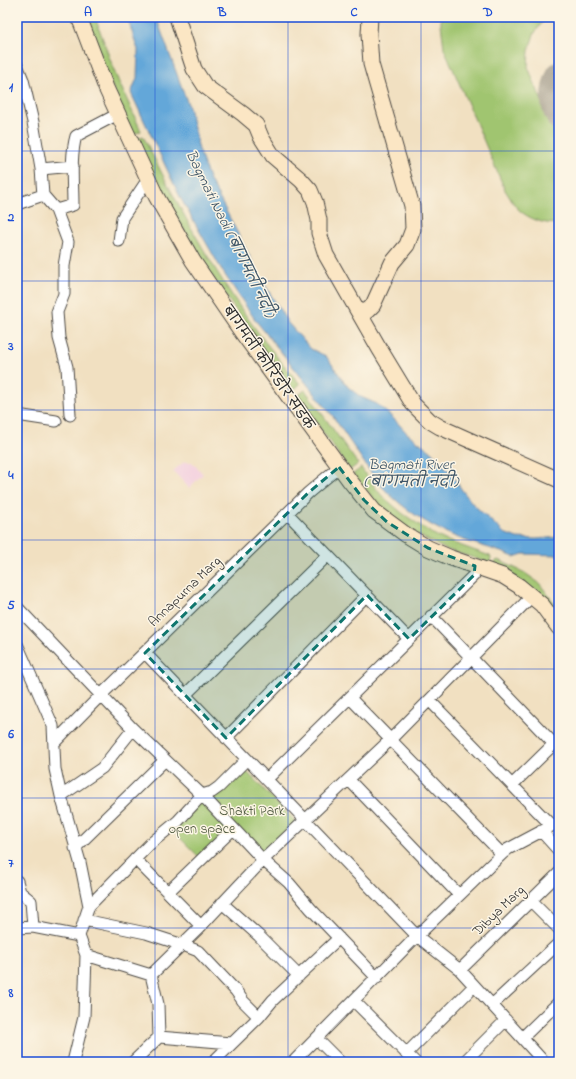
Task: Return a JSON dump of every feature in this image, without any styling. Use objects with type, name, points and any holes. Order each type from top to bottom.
[{"type":"main road","name":"बागमती कोरिडोर सडक","points":[[79,17],[98,70],[148,179],[193,261],[241,331],[350,481],[374,511],[393,526],[428,548],[451,558],[503,576],[532,596],[546,610],[559,628]]},
{"type":"main road","points":[[177,17],[194,69],[205,86],[256,125],[261,137],[273,156],[301,180],[310,190],[315,202],[319,220],[319,233],[324,250],[413,404],[430,421],[440,427],[559,480]]},
{"type":"main road","points":[[358,311],[367,311],[373,305],[392,263],[407,245],[413,229],[412,206],[371,64],[369,34],[370,17]]},
{"type":"street","points":[[17,65],[23,80],[33,122],[41,170],[43,195],[56,210],[68,242],[64,266],[64,294],[57,312],[59,338],[67,367],[70,415]]},
{"type":"street","points":[[56,210],[73,205],[74,142],[76,136],[118,114]]},
{"type":"street","points":[[41,170],[73,166]]},
{"type":"street","points":[[119,241],[122,218],[148,179]]},
{"type":"street","points":[[17,204],[43,195]]},
{"type":"street","points":[[17,414],[56,421]]},
{"type":"street","name":"Annapurna Marg","points":[[55,742],[101,695],[308,493],[340,467]]},
{"type":"street","points":[[288,513],[409,639]]},
{"type":"street","points":[[186,695],[328,555]]},
{"type":"street","points":[[267,779],[474,574],[475,566]]},
{"type":"street","points":[[226,738],[367,596]]},
{"type":"street","points":[[151,975],[183,945],[264,860],[390,740],[532,596]]},
{"type":"street","points":[[19,614],[202,795],[264,860],[289,883],[377,978]]},
{"type":"street","points":[[431,616],[556,741],[512,785]]},
{"type":"street","points":[[17,644],[53,726],[55,742],[55,769],[61,796],[80,862],[89,906]]},
{"type":"street","points":[[145,653],[417,936],[460,970],[544,1062]]},
{"type":"street","points":[[350,698],[502,854]]},
{"type":"street","points":[[430,700],[547,821],[555,824]]},
{"type":"street","points":[[61,796],[102,768],[133,728]]},
{"type":"street","points":[[73,1062],[84,1017],[86,955],[79,936],[89,906],[150,844],[178,821],[202,795],[212,792],[220,787],[247,759]]},
{"type":"street","points":[[76,848],[165,760]]},
{"type":"street","points":[[349,780],[459,895]]},
{"type":"street","points":[[293,1062],[417,936],[502,854],[508,849],[555,824]]},
{"type":"street","points":[[168,892],[233,829]]},
{"type":"street","points":[[541,831],[559,851]]},
{"type":"street","points":[[135,859],[201,926]]},
{"type":"street","name":"Dibya Marg","points":[[460,970],[559,873]]},
{"type":"street","points":[[17,881],[20,892],[31,901],[32,927]]},
{"type":"street","points":[[531,901],[559,929]]},
{"type":"street","points":[[222,903],[300,976]]},
{"type":"street","points":[[84,920],[146,933],[198,951],[259,1017]]},
{"type":"street","points":[[17,928],[32,927],[79,936]]},
{"type":"street","points":[[213,1062],[259,1017],[273,1000],[339,938]]},
{"type":"street","points":[[492,1005],[559,943]]},
{"type":"street","points":[[86,955],[151,975]]},
{"type":"street","points":[[133,1062],[159,1037],[158,1004],[151,975]]},
{"type":"street","points":[[406,1054],[474,986]]},
{"type":"street","points":[[354,1001],[415,1062]]},
{"type":"street","points":[[522,1038],[559,1002]]},
{"type":"street","points":[[471,1060],[506,1020]]},
{"type":"street","points":[[159,1037],[231,1043]]},
{"type":"street","points":[[317,1039],[340,1062]]},
{"type":"highlighted area","points":[[339,467],[364,500],[387,522],[428,548],[475,566],[474,575],[409,639],[367,595],[226,738],[145,653],[308,493]]},
{"type":"shaded area","points":[[184,462],[192,462],[203,474],[189,488],[173,471]]},
{"type":"green space","points":[[87,17],[95,17],[115,73],[141,131],[132,135],[104,67]]},
{"type":"green space","points":[[441,17],[546,17],[534,34],[529,51],[528,67],[559,143],[559,223],[554,224],[543,222],[526,215],[516,207],[505,190],[444,48]]},
{"type":"green space","points":[[143,136],[177,202],[213,266],[276,356],[300,384],[293,391],[201,261],[163,194],[135,139]]},
{"type":"green space","points":[[305,390],[358,464],[350,470],[297,396]]},
{"type":"green space","points":[[361,468],[381,495],[402,513],[431,533],[445,540],[490,556],[490,563],[445,549],[416,534],[388,514],[353,474]]},
{"type":"green space","points":[[499,560],[525,573],[539,583],[559,609],[559,619],[493,565]]},
{"type":"green space","name":"Shakti Park","points":[[242,767],[296,822],[262,855],[208,799]]},
{"type":"green space","name":"open space","points":[[202,796],[233,829],[202,860],[173,831]]},
{"type":"water","name":"Bagmati River (बागमती नदी)","points":[[127,17],[156,17],[189,107],[200,154],[209,178],[263,282],[288,323],[311,349],[326,356],[348,387],[361,397],[377,404],[407,433],[432,452],[449,471],[473,504],[504,533],[517,538],[536,539],[559,537],[559,555],[523,554],[514,557],[464,540],[416,516],[385,490],[376,480],[332,415],[256,321],[223,272],[181,199],[131,93],[137,78],[138,50]]},
{"type":"taxiway","points":[[559,74],[553,96],[554,107],[559,118]]},
{"type":"water label","name":"Bagmati Nadi (बागमती नदी)","points":[[230,234]]}]
